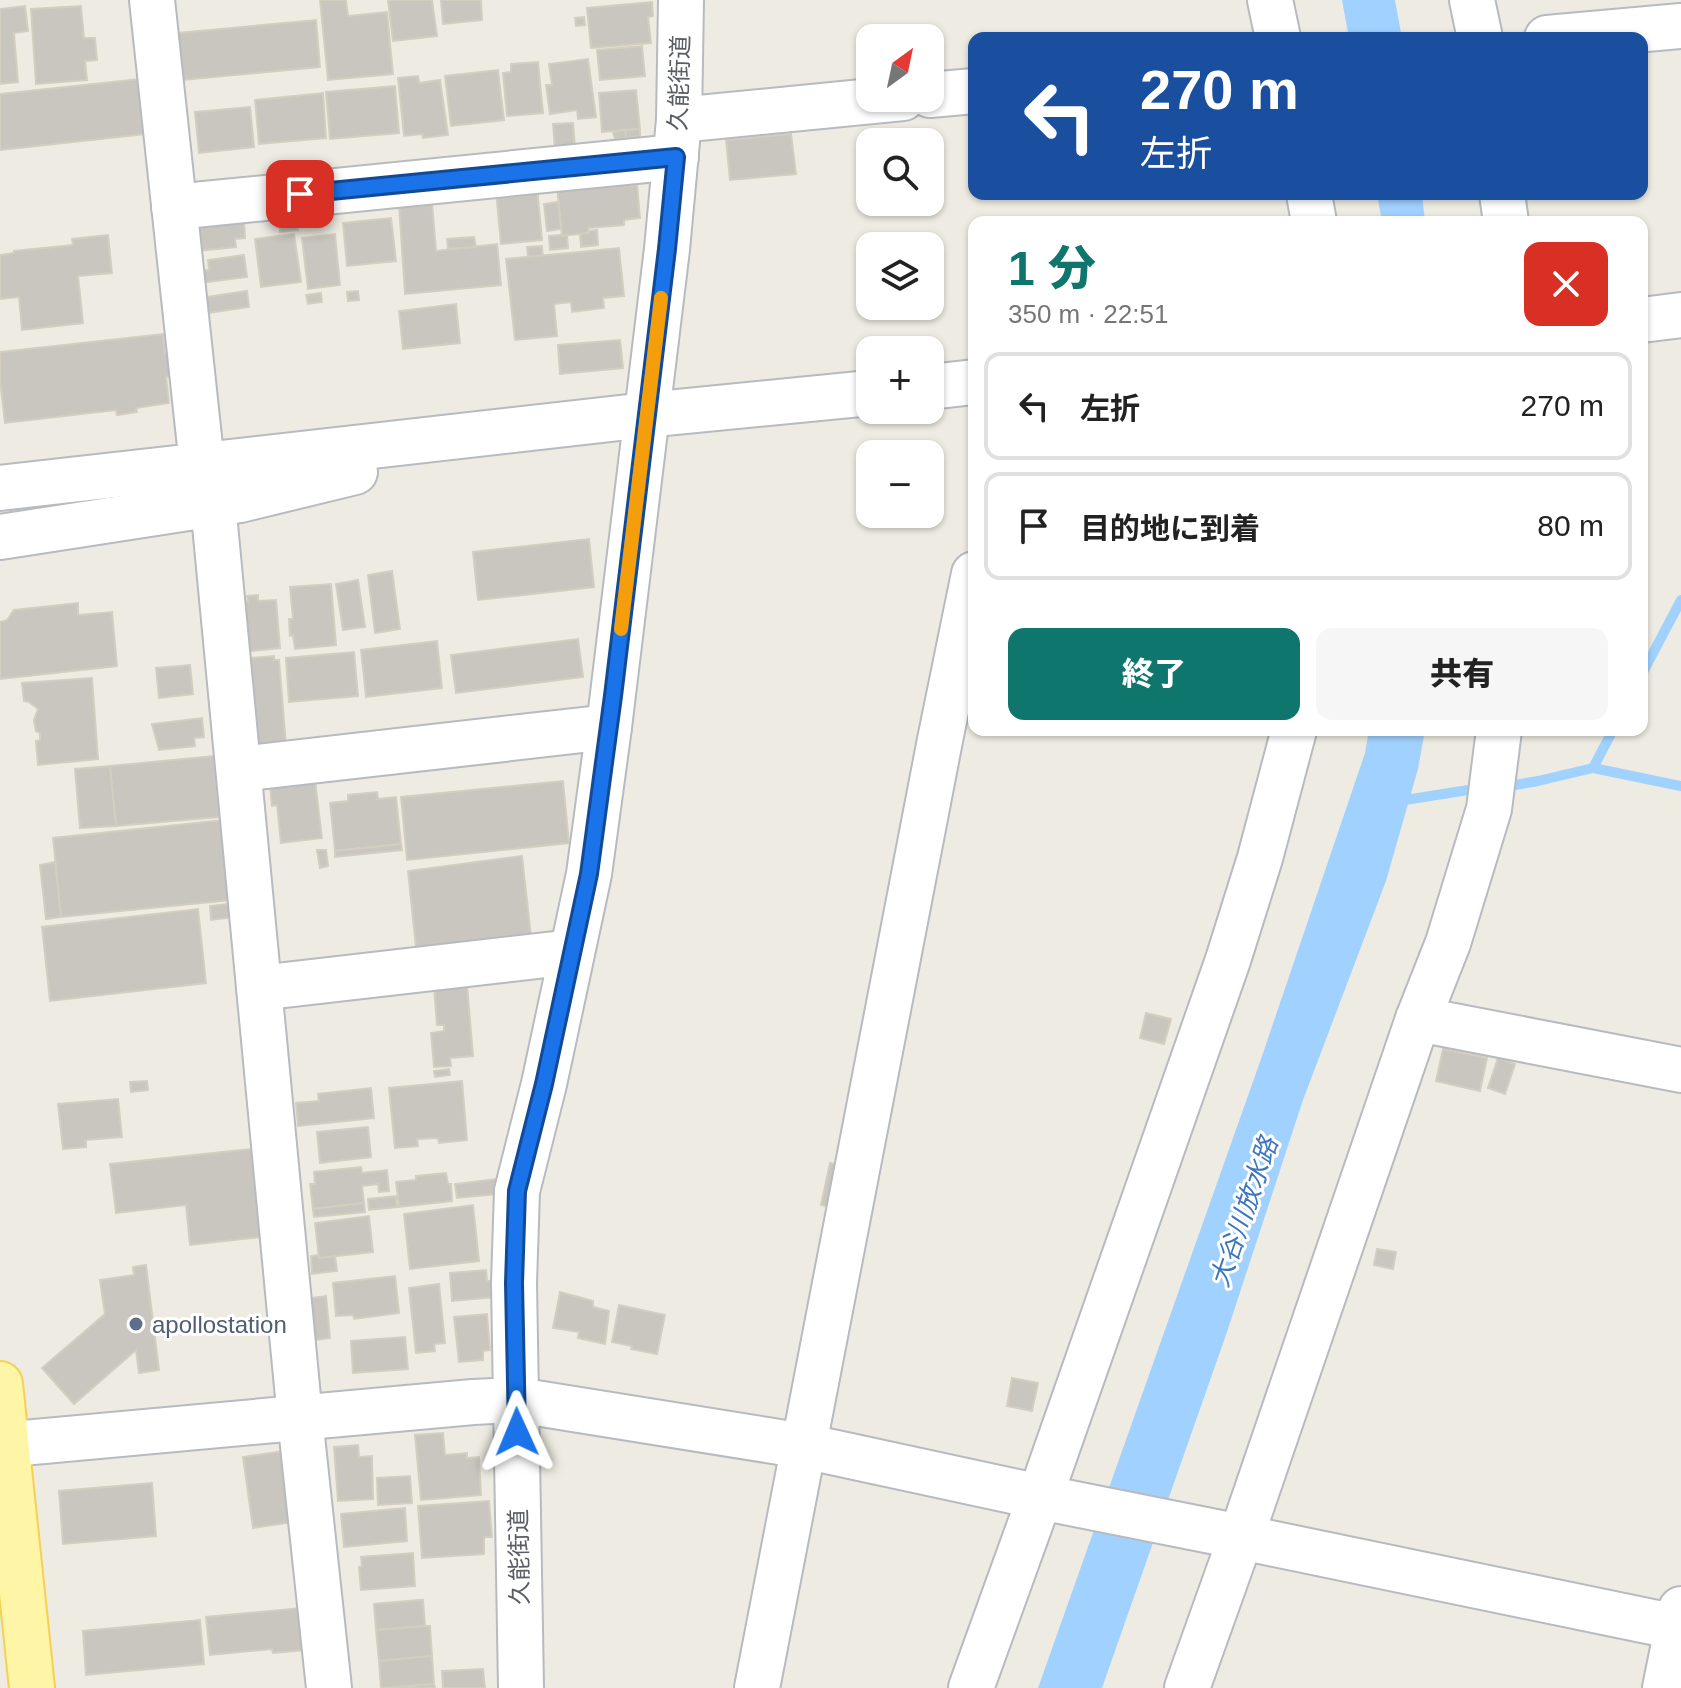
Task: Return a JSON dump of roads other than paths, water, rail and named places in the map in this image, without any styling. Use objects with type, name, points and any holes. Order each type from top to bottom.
[{"type":"main road","points":[[0,1384],[3,1444],[32,1688]]},
{"type":"street","points":[[152,0],[239,769],[300,1418],[329,1688]]},
{"type":"street","name":"久能街道","points":[[521,1688],[514,1283],[517,1191],[544,1084],[589,874],[667,249],[677,138],[681,0]]},
{"type":"street","points":[[1270,0],[1277,32]]},
{"type":"street","points":[[1472,0],[1479,32]]},
{"type":"street","points":[[1614,32],[1681,26]]},
{"type":"street","points":[[944,94],[968,92]]},
{"type":"street","points":[[174,207],[677,138],[856,106]]},
{"type":"street","points":[[1648,319],[1681,315]]},
{"type":"street","points":[[944,385],[968,383]]},
{"type":"street","points":[[0,488],[208,485],[269,493],[520,430],[856,394]]},
{"type":"street","points":[[0,537],[208,485]]},
{"type":"street","points":[[757,1688],[968,603]]},
{"type":"street","points":[[239,769],[609,727]]},
{"type":"street","points":[[971,1688],[1228,960],[1260,858],[1292,736]]},
{"type":"street","points":[[1187,1688],[1418,1019],[1448,943],[1489,809],[1498,736]]},
{"type":"street","points":[[259,988],[572,952]]},
{"type":"street","points":[[1418,1019],[1681,1070]]},
{"type":"street","points":[[3,1444],[517,1400],[804,1446],[1040,1497],[1680,1622],[1665,1688]]},
{"type":"water","points":[[1342,0],[1395,0],[1401,32],[1348,32]]},
{"type":"water","points":[[1378,200],[1423,200],[1424,216],[1381,216]]},
{"type":"water","name":"大谷川放水路","points":[[1368,736],[1424,736],[1418,769],[1386,881],[1303,1100],[1227,1332],[1102,1688],[1038,1688],[1261,1059],[1365,753]]},
{"type":"waterway","points":[[1648,663],[1681,600]]},
{"type":"waterway","points":[[1593,768],[1610,736]]},
{"type":"waterway","points":[[1503,787],[1593,768],[1681,786]]},
{"type":"waterway","points":[[1399,801],[1468,790]]},
{"type":"place","name":"apollostation","points":[[136,1324]]}]
